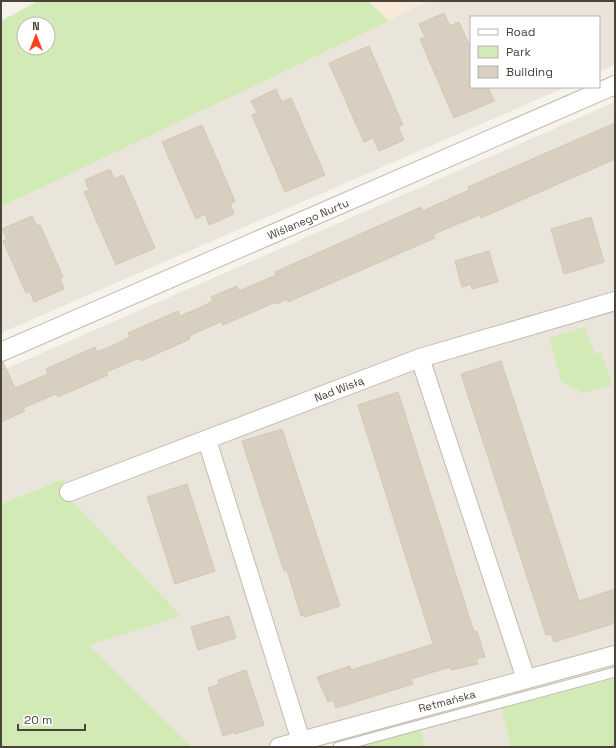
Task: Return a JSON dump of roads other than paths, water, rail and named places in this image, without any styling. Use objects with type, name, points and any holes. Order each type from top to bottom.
[{"type":"street","name":"Wiślanego Nurtu","points":[[1,352],[615,85]]},
{"type":"street","name":"Nad Wisłą","points":[[69,492],[420,358],[615,301]]},
{"type":"street","points":[[420,358],[526,678]]},
{"type":"street","points":[[207,440],[301,741]]},
{"type":"street","name":"Retmańska","points":[[279,747],[526,678],[615,655]]},
{"type":"lane","points":[[338,747],[615,672]]}]
